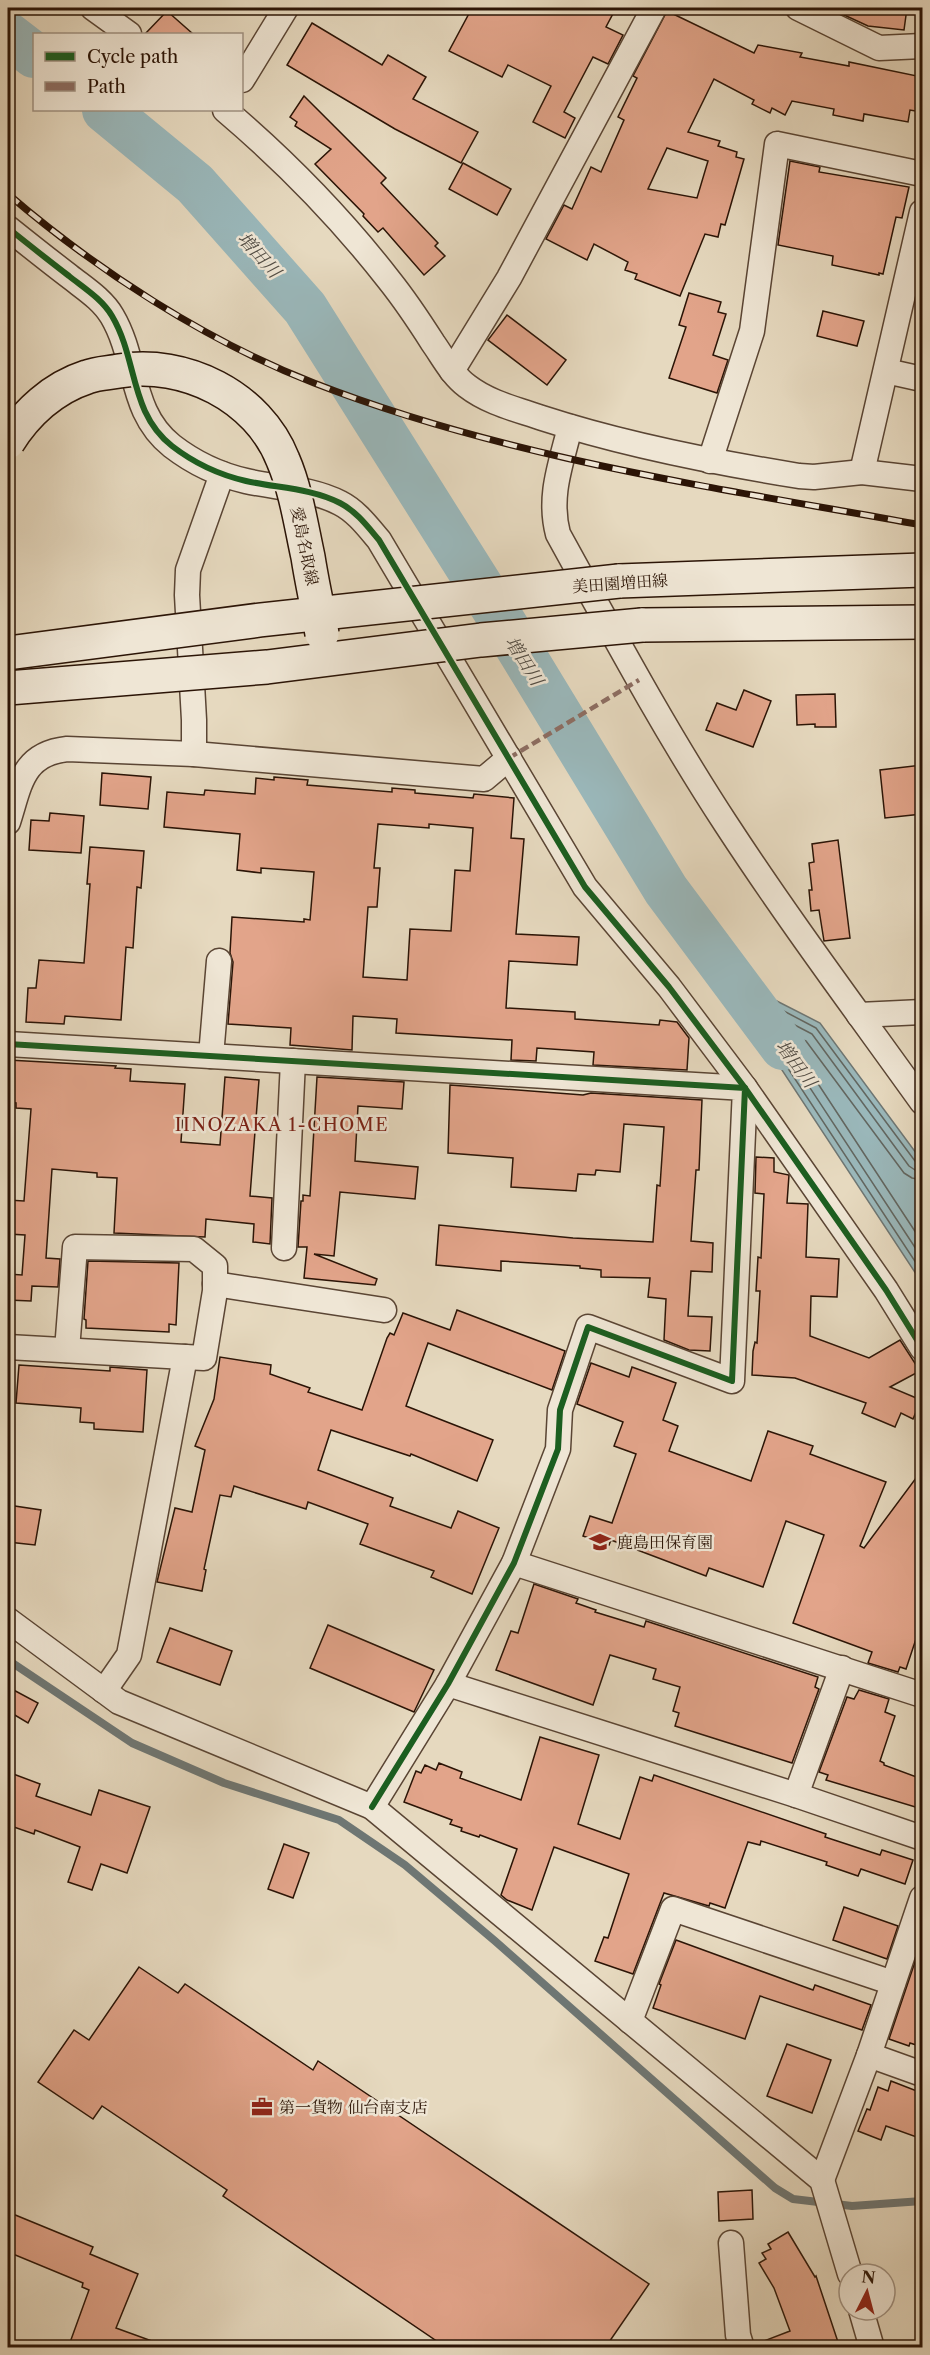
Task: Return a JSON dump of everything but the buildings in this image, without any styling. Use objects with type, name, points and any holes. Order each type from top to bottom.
[{"type":"main road","name":"愛島名取線","points":[[8,442],[21,421],[49,396],[87,376],[127,370],[160,370],[194,377],[230,395],[256,418],[283,459],[300,518],[319,613],[325,659]]},
{"type":"main road","name":"美田園増田線","points":[[319,613],[619,581],[922,570]]},
{"type":"main road","points":[[8,653],[319,613]]},
{"type":"main road","points":[[8,688],[145,678],[481,640],[642,625],[922,622]]},
{"type":"street","points":[[93,8],[128,33]]},
{"type":"street","points":[[249,68],[286,8]]},
{"type":"street","points":[[452,371],[505,286],[654,8]]},
{"type":"street","points":[[798,8],[879,48],[922,46]]},
{"type":"street","points":[[226,111],[263,142],[318,197],[369,254],[406,303],[452,371],[465,385],[491,401],[570,427],[710,461],[814,477],[862,472],[922,479]]},
{"type":"street","points":[[710,461],[752,331],[777,144],[922,174]]},
{"type":"street","points":[[862,472],[922,212]]},
{"type":"street","points":[[8,228],[98,299],[111,315],[124,341],[140,406],[152,425],[171,446],[203,466],[222,474],[247,481],[310,492],[340,503],[362,520],[379,540],[585,887],[669,987],[745,1088],[886,1290],[922,1348]]},
{"type":"street","points":[[886,371],[922,379]]},
{"type":"street","points":[[570,427],[554,493],[553,514],[558,534],[639,680],[725,823],[922,1102]]},
{"type":"street","points":[[194,754],[187,595],[189,570],[197,540],[222,474]]},
{"type":"street","points":[[8,822],[23,778],[32,763],[50,751],[67,749],[194,754],[484,779],[509,758]]},
{"type":"street","points":[[211,1056],[219,961]]},
{"type":"street","points":[[859,1015],[922,1012]]},
{"type":"street","points":[[8,1044],[745,1088]]},
{"type":"street","points":[[284,1248],[293,1061]]},
{"type":"street","points":[[372,1807],[447,1684],[514,1563],[558,1449],[560,1410],[588,1327],[732,1381],[745,1088]]},
{"type":"street","points":[[8,1347],[204,1358],[215,1266],[194,1250],[75,1247],[67,1350]]},
{"type":"street","points":[[214,1284],[384,1310]]},
{"type":"street","points":[[104,1691],[129,1655],[185,1357]]},
{"type":"street","points":[[514,1563],[922,1695]]},
{"type":"street","points":[[8,1620],[119,1702],[372,1807],[824,2186],[847,2262]]},
{"type":"street","points":[[795,1795],[842,1668]]},
{"type":"street","points":[[447,1684],[922,1838]]},
{"type":"street","points":[[824,2186],[921,1908]]},
{"type":"street","points":[[630,2021],[673,1909],[893,1983]]},
{"type":"street","points":[[869,2055],[922,2074]]},
{"type":"street","points":[[731,2243],[738,2335],[742,2348]]},
{"type":"street","points":[[864,2322],[872,2348]]},
{"type":"water","points":[[763,994],[820,1023],[922,1161],[922,1283],[734,997]]},
{"type":"waterway","name":"増田川","points":[[8,35],[33,54]]},
{"type":"waterway","name":"増田川","points":[[106,111],[195,184],[305,308],[504,624],[666,890],[783,1047]]},
{"type":"waterway","points":[[8,1660],[132,1743],[224,1783],[339,1820],[405,1865],[495,1941],[775,2188],[793,2199],[852,2206],[922,2201]]},
{"type":"railway","points":[[8,194],[77,249],[153,301],[233,346],[314,383],[388,409],[538,452],[691,484],[922,525]]},
{"type":"marked path","points":[[509,758],[639,680]]},
{"type":"cycle path","points":[[8,228],[92,294],[108,310],[120,333],[148,418],[172,446],[198,463],[227,475],[329,498],[346,506],[379,540],[585,887],[669,987],[745,1088],[886,1290],[922,1348]]},
{"type":"cycle path","points":[[8,1044],[745,1088],[732,1381],[588,1327],[560,1410],[558,1449],[514,1563],[448,1684],[372,1807]]},
{"type":"place","name":"鹿島田保育園","points":[[600,1542]]},
{"type":"place","name":"第一貨物 仙台南支店","points":[[262,2107]]},
{"type":"district","name":"IINOZAKA 1-CHOME","points":[[282,1125]]}]
